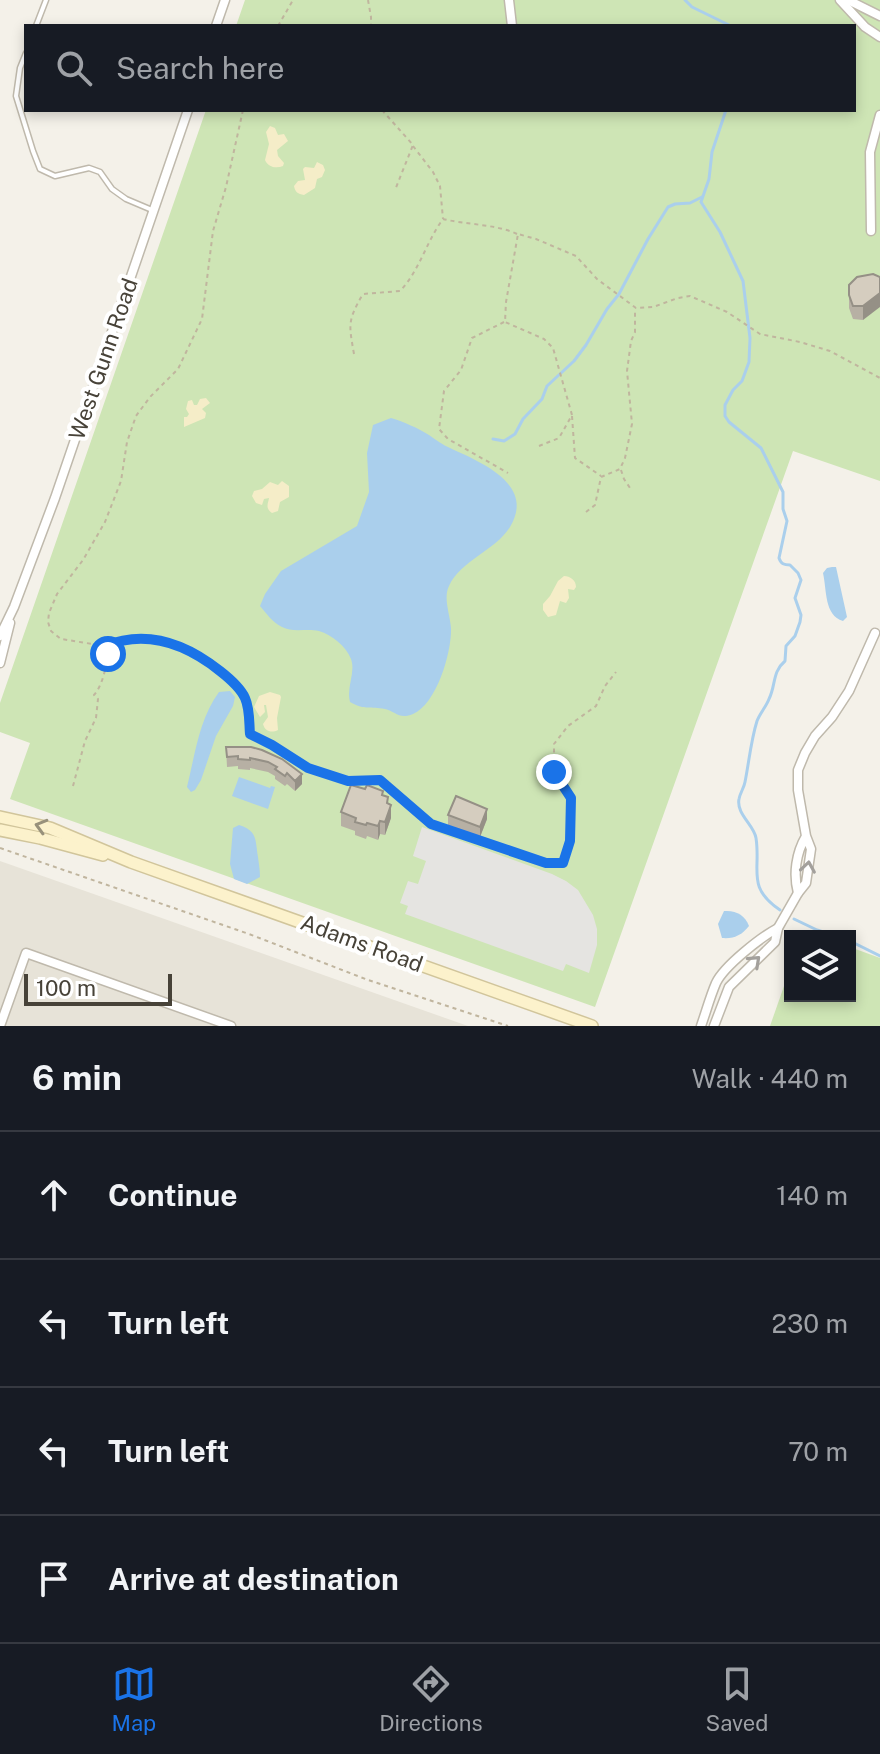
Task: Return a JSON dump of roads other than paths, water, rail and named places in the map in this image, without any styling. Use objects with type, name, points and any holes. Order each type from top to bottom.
[{"type":"main road","name":"Adams Road","points":[[0,817],[50,828],[131,862],[592,1026]]},
{"type":"main road","name":"Adams Road","points":[[0,830],[131,862]]},
{"type":"street","points":[[217,24],[225,0]]},
{"type":"street","points":[[509,0],[512,24]]},
{"type":"street","points":[[840,0],[865,27],[880,37]]},
{"type":"street","points":[[848,0],[880,16]]},
{"type":"street","name":"West Gunn Road","points":[[0,636],[55,498],[187,112]]},
{"type":"street","points":[[871,231],[870,152],[880,115]]},
{"type":"street","name":"West Gunn Road","points":[[0,663],[14,607]]},
{"type":"street","points":[[714,1026],[729,987],[775,942],[778,928],[798,893],[794,880],[799,848],[806,836],[798,790],[798,770],[815,736],[849,691],[875,633]]},
{"type":"street","points":[[701,1026],[717,980],[765,935],[778,928]]},
{"type":"street","points":[[0,1026],[26,953],[231,1026]]},
{"type":"street","points":[[724,973],[735,981]]},
{"type":"lane","points":[[37,24],[46,0]]},
{"type":"lane","points":[[24,58],[16,96],[40,169],[55,176],[89,168],[100,172],[112,189],[154,211]]},
{"type":"water","points":[[391,418],[420,430],[489,468],[510,487],[516,498],[516,512],[504,535],[461,569],[449,586],[447,601],[451,638],[446,663],[429,700],[413,714],[404,716],[350,702],[352,664],[342,645],[319,631],[282,627],[260,606],[281,571],[357,526],[369,492],[367,453],[373,425]]},
{"type":"water","points":[[836,567],[847,617],[843,621],[829,608],[823,573],[827,568]]},
{"type":"water","points":[[230,691],[235,697],[233,706],[216,736],[201,780],[191,792],[187,787],[207,714],[219,692]]},
{"type":"water","points":[[239,777],[275,787],[268,809],[232,796]]},
{"type":"water","points":[[239,825],[253,833],[256,841],[260,877],[247,884],[234,879],[230,864],[233,828]]},
{"type":"water","points":[[724,911],[740,914],[749,926],[737,936],[722,938],[718,924]]},
{"type":"waterway","points":[[685,0],[692,7],[727,24]]},
{"type":"waterway","points":[[725,112],[712,152],[709,179],[701,202],[720,232],[743,281],[750,338],[749,362],[742,381],[725,405],[725,416],[761,448],[783,492],[787,521],[779,558],[783,564],[790,565],[801,580],[795,598],[801,615],[800,622],[795,636],[786,646],[785,661],[776,674],[768,702],[757,721],[739,799],[740,810],[756,838],[759,886],[769,902],[780,910]]},
{"type":"waterway","points":[[493,439],[504,441],[515,434],[523,419],[542,399],[547,386],[574,361],[619,294],[668,207],[702,197]]},
{"type":"waterway","points":[[794,919],[817,930]]},
{"type":"waterway","points":[[856,944],[880,956]]}]
